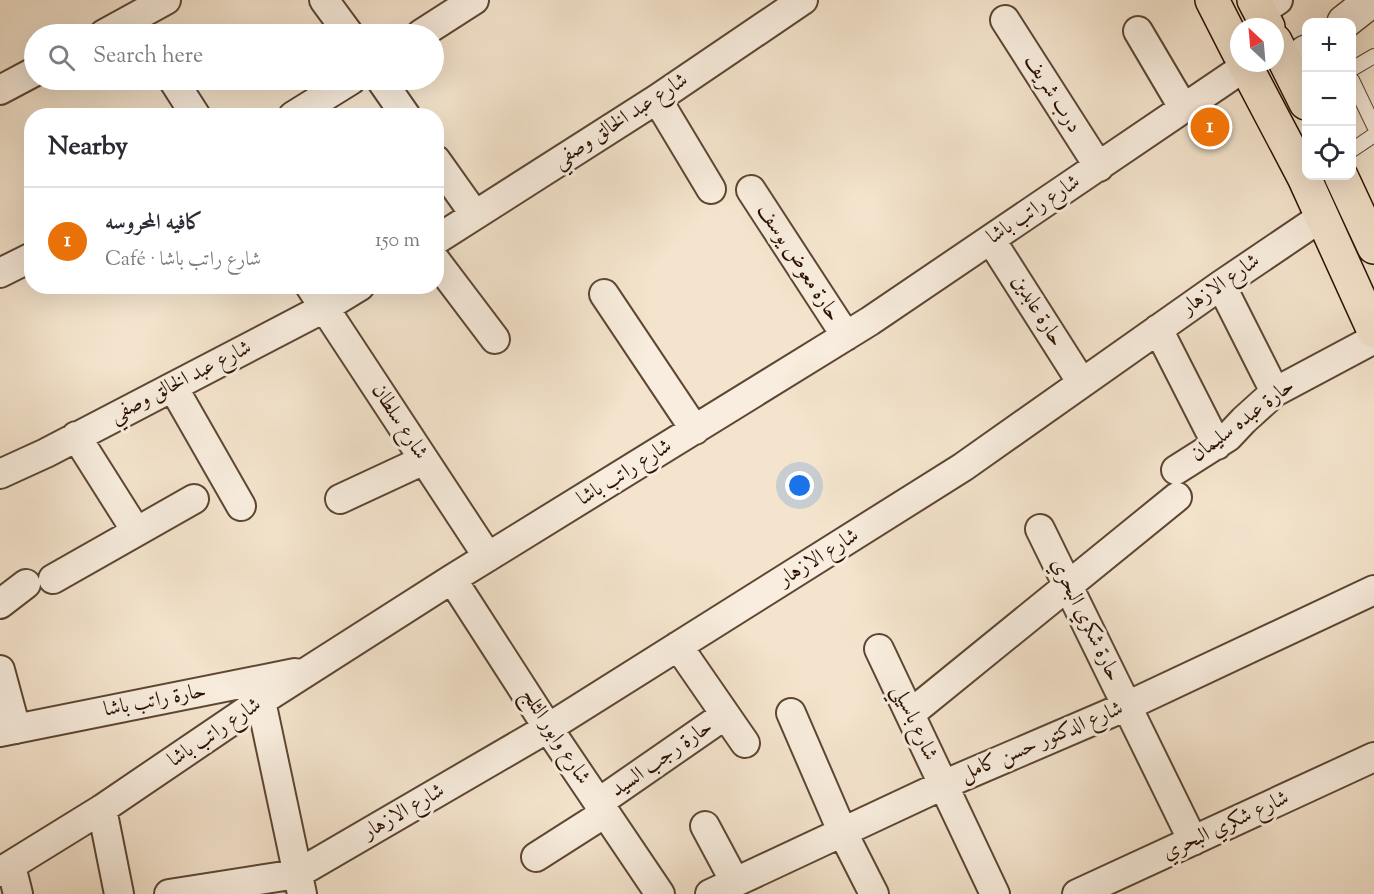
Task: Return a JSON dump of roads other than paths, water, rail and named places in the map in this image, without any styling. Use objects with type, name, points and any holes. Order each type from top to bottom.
[{"type":"main road","points":[[1212,0],[1230,35]]},
{"type":"main road","points":[[1290,53],[1302,88]]},
{"type":"main road","points":[[1249,72],[1302,169]]},
{"type":"main road","points":[[1308,180],[1374,331]]},
{"type":"main road","points":[[1343,180],[1374,247]]},
{"type":"street","points":[[133,18],[166,0]]},
{"type":"street","points":[[324,0],[342,24]]},
{"type":"street","points":[[437,24],[474,0]]},
{"type":"street","name":"شارع عبد الخالق وصفي","points":[[444,235],[657,99],[803,0]]},
{"type":"street","points":[[1349,18],[1372,0]]},
{"type":"street","name":"درب شريف","points":[[1005,20],[1099,167]]},
{"type":"street","points":[[1138,31],[1184,109]]},
{"type":"street","name":"شارع راتب باشا","points":[[6,869],[102,809],[261,701],[452,579],[846,336],[1184,109],[1230,72]]},
{"type":"street","points":[[0,90],[24,77]]},
{"type":"street","points":[[179,90],[191,108]]},
{"type":"street","points":[[306,108],[335,90]]},
{"type":"street","points":[[388,90],[400,108]]},
{"type":"street","points":[[657,99],[711,189]]},
{"type":"street","points":[[444,171],[475,215]]},
{"type":"street","name":"حارة معوض يوسف","points":[[751,190],[846,336]]},
{"type":"street","name":"شارع الازهار","points":[[300,884],[963,467],[1323,216]]},
{"type":"street","name":"حارة عابدين","points":[[991,240],[1082,383]]},
{"type":"street","points":[[0,273],[24,261]]},
{"type":"street","points":[[444,272],[495,339]]},
{"type":"street","points":[[1221,285],[1275,392]]},
{"type":"street","points":[[604,294],[695,430]]},
{"type":"street","name":"شارع عبد الخالق وصفي","points":[[0,474],[172,387],[317,297]]},
{"type":"street","name":"شارع سلطان","points":[[317,297],[488,557]]},
{"type":"street","points":[[1158,329],[1217,445]]},
{"type":"street","name":"حارة عبده سليمان","points":[[910,714],[1069,587],[1275,392],[1374,339]]},
{"type":"street","points":[[172,387],[241,506]]},
{"type":"street","points":[[76,436],[136,531]]},
{"type":"street","points":[[340,499],[424,460]]},
{"type":"street","points":[[0,604],[194,499]]},
{"type":"street","name":"حارة شكري البحري","points":[[1040,529],[1193,841]]},
{"type":"street","name":"شارع وابور الثلج","points":[[452,579],[548,728],[660,894]]},
{"type":"street","name":"شارع الدكتور حسن كامل","points":[[710,894],[942,785],[1127,706],[1374,590]]},
{"type":"street","points":[[678,646],[745,743]]},
{"type":"street","name":"شارع باسيلي","points":[[879,649],[995,894]]},
{"type":"street","name":"حارة راتب باشا","points":[[8,731],[311,669]]},
{"type":"street","points":[[0,670],[8,731]]},
{"type":"street","points":[[170,894],[300,884],[261,701]]},
{"type":"street","points":[[791,713],[842,831],[874,894]]},
{"type":"street","name":"حارة رجب السيد","points":[[536,857],[726,715]]},
{"type":"street","name":"شارع شكري البحري","points":[[1086,892],[1374,757]]},
{"type":"street","points":[[102,809],[119,894]]},
{"type":"street","points":[[705,826],[735,882]]},
{"type":"street","points":[[6,869],[18,894]]},
{"type":"lane","points":[[1356,67],[1374,56]]},
{"type":"lane","points":[[1356,88],[1374,126]]},
{"type":"lane","points":[[1356,147],[1374,135]]},
{"type":"place","name":"كافيه المحروسه","points":[[1210,127]]}]
